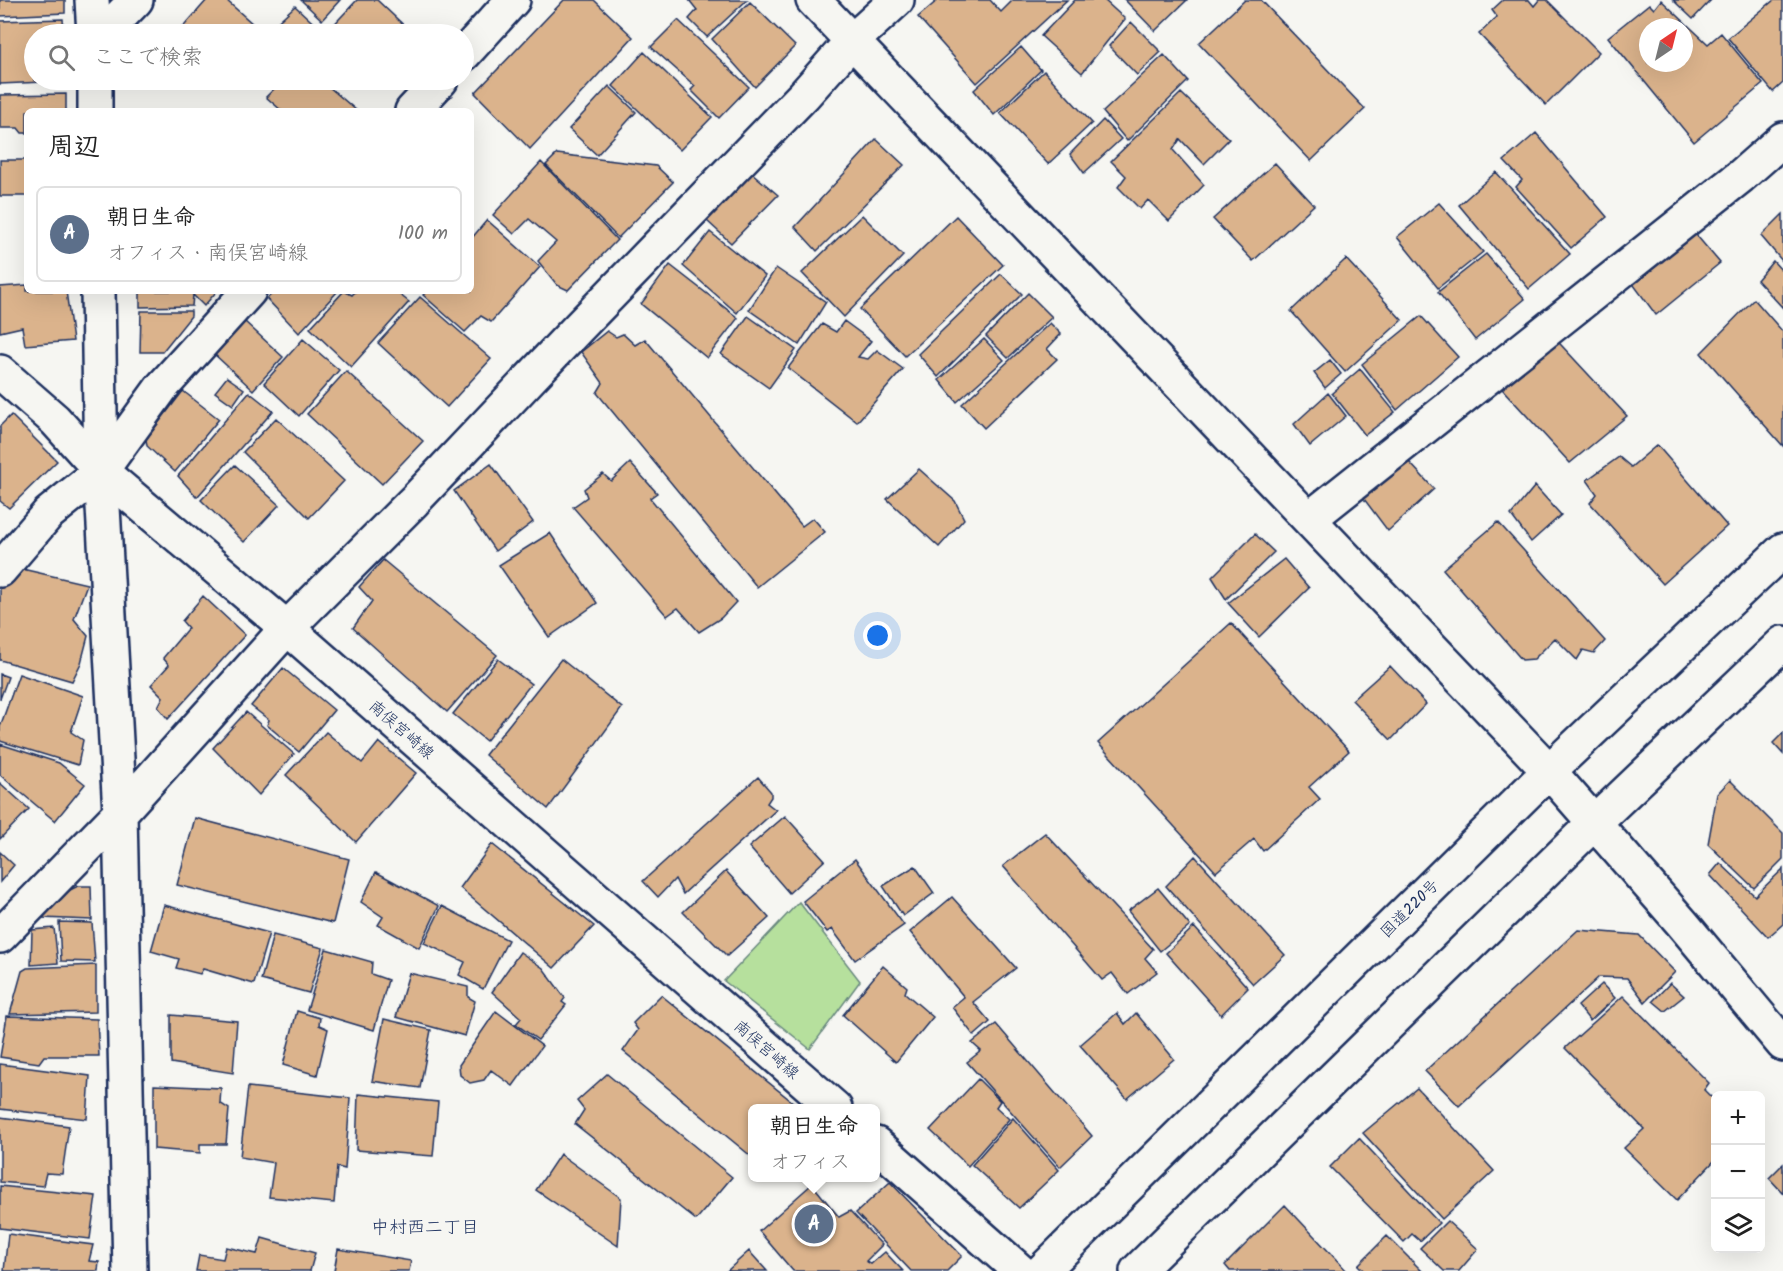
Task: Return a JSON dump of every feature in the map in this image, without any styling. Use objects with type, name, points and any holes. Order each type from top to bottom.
[{"type":"main road","points":[[92,0],[93,24]]},
{"type":"main road","points":[[113,24],[136,0]]},
{"type":"main road","points":[[474,43],[513,0]]},
{"type":"main road","points":[[813,0],[1548,771],[1682,923],[1783,1044]]},
{"type":"main road","points":[[0,936],[120,813],[287,628],[414,501],[804,95],[852,41],[897,0]]},
{"type":"main road","points":[[95,90],[95,108]]},
{"type":"main road","points":[[415,108],[432,90]]},
{"type":"main road","points":[[1309,519],[1741,177],[1783,139]]},
{"type":"main road","points":[[98,294],[101,471],[120,813],[130,1271]]},
{"type":"main road","points":[[0,570],[48,514],[101,471],[162,387],[246,294]]},
{"type":"main road","name":"南俣宮崎線","points":[[0,372],[55,420],[101,471],[287,628],[830,1104]]},
{"type":"main road","name":"国道220号","points":[[1042,1271],[1548,771],[1783,550]]},
{"type":"main road","points":[[1137,1271],[1594,823],[1783,643]]},
{"type":"main road","points":[[880,1148],[1020,1271]]},
{"type":"green space","points":[[799,902],[860,981],[810,1049],[724,981]]},
{"type":"building","points":[[0,0],[65,0],[65,13],[0,16]]},
{"type":"building","points":[[207,0],[226,0],[253,24],[186,24]]},
{"type":"building","points":[[301,0],[340,0],[322,20]]},
{"type":"building","points":[[357,0],[377,0],[402,24],[334,24]]},
{"type":"building","points":[[564,0],[594,0],[633,37],[530,149],[475,93]]},
{"type":"building","points":[[689,0],[747,0],[707,37],[689,19],[697,10]]},
{"type":"building","points":[[938,0],[990,0],[1001,12],[1013,0],[1067,0],[977,83],[918,17]]},
{"type":"building","points":[[1075,0],[1104,0],[1125,19],[1082,73],[1041,36]]},
{"type":"building","points":[[1125,0],[1187,0],[1155,31]]},
{"type":"building","points":[[1245,0],[1261,0],[1365,109],[1311,161],[1199,43]]},
{"type":"building","points":[[1503,0],[1529,0],[1534,6],[1539,0],[1547,0],[1599,52],[1546,105],[1479,34],[1497,17],[1492,10]]},
{"type":"building","points":[[1661,0],[1680,18],[1639,18],[1639,72],[1693,72],[1693,30],[1708,44],[1721,33],[1763,84],[1694,142],[1608,37],[1649,4],[1654,9]]},
{"type":"building","points":[[1673,0],[1711,0],[1693,19]]},
{"type":"building","points":[[1774,0],[1783,0],[1783,83],[1773,92],[1728,38]]},
{"type":"building","points":[[750,2],[795,46],[755,87],[712,39]]},
{"type":"building","points":[[295,6],[314,24],[275,24]]},
{"type":"building","points":[[63,19],[63,24],[24,24],[24,83],[0,84],[0,21]]},
{"type":"building","points":[[678,20],[749,87],[719,118],[691,90],[695,86],[651,47]]},
{"type":"building","points":[[1131,22],[1161,52],[1137,75],[1109,46]]},
{"type":"building","points":[[1021,47],[1041,70],[994,115],[974,90]]},
{"type":"building","points":[[644,52],[712,117],[680,150],[613,86]]},
{"type":"building","points":[[1164,55],[1188,81],[1127,141],[1103,112]]},
{"type":"building","points":[[1044,71],[1092,123],[1048,164],[1000,113]]},
{"type":"building","points":[[609,86],[636,112],[597,155],[569,129]]},
{"type":"building","points":[[273,90],[333,90],[354,108],[279,108],[266,97]]},
{"type":"building","points":[[1181,93],[1229,139],[1204,164],[1180,139],[1173,150],[1204,185],[1169,221],[1148,200],[1140,209],[1118,187],[1126,176],[1111,161]]},
{"type":"building","points":[[66,94],[66,108],[24,108],[24,133],[22,133],[18,128],[0,128],[0,95]]},
{"type":"building","points":[[1103,120],[1121,139],[1084,173],[1070,154]]},
{"type":"building","points":[[1536,133],[1607,217],[1571,248],[1516,187],[1522,180],[1504,161]]},
{"type":"building","points":[[876,139],[904,165],[817,251],[795,227]]},
{"type":"building","points":[[557,154],[656,166],[673,182],[618,238],[546,165]]},
{"type":"building","points":[[0,160],[24,160],[24,196],[0,196]]},
{"type":"building","points":[[541,162],[617,240],[568,290],[557,285],[538,261],[556,242],[529,219],[514,234],[493,215]]},
{"type":"building","points":[[1275,163],[1314,205],[1253,261],[1213,219]]},
{"type":"building","points":[[1496,172],[1570,254],[1529,289],[1459,205]]},
{"type":"building","points":[[752,173],[778,195],[731,243],[707,221]]},
{"type":"building","points":[[1439,203],[1483,252],[1438,288],[1397,237]]},
{"type":"building","points":[[1783,214],[1783,262],[1761,236]]},
{"type":"building","points":[[862,215],[903,256],[844,317],[802,273]]},
{"type":"building","points":[[956,216],[1003,265],[905,356],[860,309]]},
{"type":"building","points":[[487,220],[540,267],[491,322],[481,316],[465,332],[423,295],[474,294],[474,235]]},
{"type":"building","points":[[1686,223],[1720,263],[1656,315],[1625,273]]},
{"type":"building","points":[[710,232],[765,276],[737,313],[683,266]]},
{"type":"building","points":[[1486,254],[1525,299],[1475,340],[1438,292]]},
{"type":"building","points":[[1346,259],[1402,320],[1345,372],[1291,311]]},
{"type":"building","points":[[1773,261],[1783,272],[1783,308],[1757,280]]},
{"type":"building","points":[[670,265],[738,318],[707,358],[641,304]]},
{"type":"building","points":[[776,268],[826,302],[799,345],[749,310]]},
{"type":"building","points":[[1001,274],[1022,294],[938,377],[918,354]]},
{"type":"building","points":[[24,285],[24,294],[66,294],[73,341],[25,345],[22,327],[0,332],[0,287]]},
{"type":"building","points":[[1028,293],[1052,317],[1008,358],[986,336]]},
{"type":"building","points":[[140,294],[214,294],[204,306],[193,295],[192,306],[140,307]]},
{"type":"building","points":[[271,294],[335,294],[299,333],[267,299]]},
{"type":"building","points":[[341,294],[399,294],[409,302],[351,367],[310,328]]},
{"type":"building","points":[[420,297],[491,359],[447,407],[378,343]]},
{"type":"building","points":[[1754,299],[1783,332],[1783,446],[1701,353]]},
{"type":"building","points":[[141,311],[191,311],[191,316],[162,352],[140,352]]},
{"type":"building","points":[[748,316],[796,350],[769,388],[721,354]]},
{"type":"building","points":[[1421,316],[1458,357],[1397,410],[1362,364]]},
{"type":"building","points":[[244,321],[283,357],[253,390],[214,354]]},
{"type":"building","points":[[844,321],[871,341],[858,357],[868,359],[877,350],[903,369],[857,422],[788,368],[822,324],[836,332]]},
{"type":"building","points":[[1050,323],[1061,334],[1047,349],[1057,359],[984,428],[962,404]]},
{"type":"building","points":[[607,331],[616,337],[623,334],[635,345],[645,339],[802,526],[813,518],[825,532],[757,587],[597,393],[603,383],[581,352]]},
{"type":"building","points":[[1549,332],[1627,416],[1570,463],[1493,379]]},
{"type":"building","points":[[303,339],[339,370],[299,416],[264,383]]},
{"type":"building","points":[[984,339],[1004,360],[957,402],[939,380]]},
{"type":"building","points":[[1330,360],[1341,374],[1325,388],[1314,373]]},
{"type":"building","points":[[1360,369],[1395,412],[1365,435],[1332,393]]},
{"type":"building","points":[[346,371],[423,441],[382,484],[307,414]]},
{"type":"building","points":[[227,377],[244,389],[233,405],[215,392]]},
{"type":"building","points":[[183,391],[219,419],[175,472],[147,446],[146,439]]},
{"type":"building","points":[[249,392],[273,411],[197,497],[178,476]]},
{"type":"building","points":[[1328,393],[1346,416],[1310,446],[1294,424]]},
{"type":"building","points":[[11,415],[57,461],[9,508],[0,501],[0,426]]},
{"type":"building","points":[[276,418],[344,481],[309,518],[243,452]]},
{"type":"building","points":[[1657,445],[1727,526],[1663,584],[1590,503],[1597,494],[1587,480],[1619,457],[1631,467]]},
{"type":"building","points":[[1399,451],[1434,489],[1388,531],[1355,487]]},
{"type":"building","points":[[630,463],[657,493],[650,498],[736,602],[721,618],[699,632],[678,608],[667,616],[573,507],[587,497],[584,489],[603,474],[611,481]]},
{"type":"building","points":[[491,464],[533,522],[495,551],[454,491]]},
{"type":"building","points":[[235,465],[279,505],[244,542],[201,500]]},
{"type":"building","points":[[919,469],[955,501],[964,519],[939,547],[887,499]]},
{"type":"building","points":[[1535,486],[1561,515],[1531,542],[1511,515]]},
{"type":"building","points":[[1498,522],[1605,641],[1594,653],[1583,650],[1577,660],[1555,638],[1534,659],[1522,660],[1443,569]]},
{"type":"building","points":[[550,533],[597,603],[549,637],[499,565]]},
{"type":"building","points":[[1255,534],[1274,552],[1226,599],[1212,577]]},
{"type":"building","points":[[1284,559],[1309,588],[1259,637],[1228,603]]},
{"type":"building","points":[[383,560],[497,655],[447,712],[353,628],[372,601],[359,587]]},
{"type":"building","points":[[18,568],[87,584],[74,619],[88,636],[81,663],[72,681],[0,660],[0,588]]},
{"type":"building","points":[[203,596],[245,635],[168,719],[158,707],[163,697],[151,685],[169,665],[163,658],[188,628],[182,621]]},
{"type":"building","points":[[1231,623],[1349,751],[1309,787],[1320,799],[1263,851],[1254,839],[1216,872],[1098,743]]},
{"type":"building","points":[[498,659],[531,684],[486,741],[453,714]]},
{"type":"building","points":[[561,659],[622,708],[548,809],[485,755]]},
{"type":"building","points":[[1390,666],[1426,704],[1391,740],[1352,700]]},
{"type":"building","points":[[283,668],[334,710],[299,752],[267,725],[269,720],[251,706]]},
{"type":"building","points":[[0,674],[8,677],[0,699]]},
{"type":"building","points":[[19,674],[83,696],[71,732],[83,740],[78,765],[0,741],[0,727]]},
{"type":"building","points":[[246,712],[294,754],[259,795],[213,748]]},
{"type":"building","points":[[326,732],[362,763],[379,742],[416,773],[356,842],[286,775]]},
{"type":"building","points":[[1783,733],[1783,754],[1773,743]]},
{"type":"building","points":[[0,744],[59,763],[85,784],[55,821],[0,775]]},
{"type":"building","points":[[758,777],[771,792],[767,803],[776,810],[683,894],[675,879],[658,897],[643,881]]},
{"type":"building","points":[[1730,780],[1783,833],[1783,859],[1754,888],[1708,844],[1717,794]]},
{"type":"building","points":[[0,783],[29,809],[0,839]]},
{"type":"building","points":[[785,816],[825,860],[789,893],[749,847]]},
{"type":"building","points":[[195,818],[349,859],[333,923],[177,885]]},
{"type":"building","points":[[1045,833],[1153,949],[1145,958],[1157,972],[1128,994],[1112,973],[1102,980],[1003,866]]},
{"type":"building","points":[[492,844],[594,926],[554,968],[460,888]]},
{"type":"building","points":[[0,852],[14,865],[0,882]]},
{"type":"building","points":[[1195,856],[1285,955],[1253,984],[1166,886]]},
{"type":"building","points":[[855,859],[904,925],[855,960],[832,929],[827,932],[803,901]]},
{"type":"building","points":[[1720,863],[1755,896],[1783,869],[1783,924],[1768,937],[1710,875]]},
{"type":"building","points":[[915,866],[934,893],[903,916],[883,886]]},
{"type":"building","points":[[726,871],[769,918],[727,956],[683,912]]},
{"type":"building","points":[[376,872],[439,906],[419,948],[378,925],[383,917],[361,902]]},
{"type":"building","points":[[78,886],[91,886],[92,920],[42,918],[51,905],[64,893]]},
{"type":"building","points":[[1158,888],[1190,926],[1160,951],[1128,911]]},
{"type":"building","points":[[952,897],[1016,968],[973,1002],[990,1022],[974,1036],[952,1007],[964,997],[910,932]]},
{"type":"building","points":[[164,905],[269,933],[254,984],[203,969],[200,974],[176,968],[179,959],[151,951]]},
{"type":"building","points":[[442,906],[508,940],[483,989],[459,975],[465,962],[424,943]]},
{"type":"building","points":[[59,922],[92,923],[95,962],[61,961]]},
{"type":"building","points":[[1194,927],[1248,988],[1221,1015],[1166,953]]},
{"type":"building","points":[[54,928],[58,963],[31,965],[32,930]]},
{"type":"building","points":[[1578,930],[1639,935],[1675,972],[1645,1002],[1627,978],[1599,977],[1459,1106],[1425,1071]]},
{"type":"building","points":[[273,935],[323,948],[309,993],[261,980]]},
{"type":"building","points":[[326,949],[372,962],[371,974],[388,980],[374,1030],[307,1010]]},
{"type":"building","points":[[520,952],[543,968],[565,998],[562,1002],[566,1005],[538,1040],[516,1024],[521,1018],[492,992]]},
{"type":"building","points":[[96,965],[96,1012],[10,1014],[22,971],[27,968]]},
{"type":"building","points":[[883,966],[907,987],[905,993],[933,1017],[896,1062],[843,1015]]},
{"type":"building","points":[[409,973],[468,987],[468,997],[475,1001],[465,1036],[396,1017]]},
{"type":"building","points":[[1670,983],[1684,996],[1665,1011],[1653,1001]]},
{"type":"building","points":[[1602,984],[1615,998],[1590,1021],[1578,1006]]},
{"type":"building","points":[[661,995],[795,1104],[748,1104],[748,1154],[623,1051],[638,1030],[633,1023]]},
{"type":"building","points":[[1623,996],[1709,1083],[1704,1090],[1711,1097],[1711,1164],[1677,1200],[1624,1148],[1644,1129],[1565,1048]]},
{"type":"building","points":[[297,1011],[320,1018],[319,1025],[328,1029],[317,1075],[283,1065]]},
{"type":"building","points":[[496,1011],[542,1046],[513,1086],[491,1070],[484,1080],[470,1083],[460,1075],[459,1065]]},
{"type":"building","points":[[1117,1013],[1125,1024],[1136,1013],[1174,1059],[1127,1099],[1080,1045]]},
{"type":"building","points":[[171,1015],[237,1021],[233,1073],[171,1063]]},
{"type":"building","points":[[7,1016],[97,1019],[99,1056],[44,1056],[39,1063],[0,1057]]},
{"type":"building","points":[[384,1019],[431,1030],[420,1088],[372,1081]]},
{"type":"building","points":[[996,1024],[1092,1136],[1060,1167],[967,1062],[981,1051],[972,1043]]},
{"type":"building","points":[[0,1064],[90,1076],[87,1119],[0,1109]]},
{"type":"building","points":[[607,1074],[732,1177],[696,1220],[575,1124],[584,1110],[577,1101]]},
{"type":"building","points":[[978,1079],[1000,1101],[996,1107],[1009,1119],[968,1166],[930,1130]]},
{"type":"building","points":[[154,1085],[221,1088],[220,1103],[229,1109],[226,1144],[200,1144],[200,1153],[154,1149]]},
{"type":"building","points":[[248,1087],[350,1098],[345,1169],[337,1167],[334,1203],[269,1197],[274,1163],[240,1157]]},
{"type":"building","points":[[1417,1088],[1494,1171],[1442,1219],[1363,1133]]},
{"type":"building","points":[[358,1094],[438,1102],[433,1156],[356,1150]]},
{"type":"building","points":[[0,1117],[69,1126],[62,1174],[46,1173],[43,1186],[0,1182]]},
{"type":"building","points":[[1013,1118],[1059,1170],[1019,1208],[972,1165]]},
{"type":"building","points":[[1359,1138],[1439,1223],[1420,1241],[1412,1234],[1404,1242],[1330,1167]]},
{"type":"building","points":[[560,1154],[621,1198],[618,1246],[536,1190]]},
{"type":"building","points":[[1783,1164],[1783,1193],[1769,1178]]},
{"type":"building","points":[[890,1182],[962,1256],[947,1271],[911,1271],[856,1213]]},
{"type":"building","points":[[812,1184],[839,1217],[850,1211],[882,1245],[866,1261],[871,1264],[885,1252],[903,1271],[793,1271],[759,1231]]},
{"type":"building","points":[[0,1186],[96,1196],[90,1239],[0,1228]]},
{"type":"building","points":[[1285,1205],[1347,1271],[1230,1271],[1225,1265]]},
{"type":"building","points":[[1447,1221],[1478,1249],[1459,1271],[1444,1271],[1420,1248]]},
{"type":"building","points":[[8,1234],[93,1245],[89,1261],[99,1262],[98,1271],[4,1271]]},
{"type":"building","points":[[1387,1236],[1422,1271],[1364,1271],[1358,1265]]},
{"type":"building","points":[[262,1238],[315,1253],[310,1271],[196,1271],[199,1255],[223,1259],[226,1247],[257,1254]]},
{"type":"building","points":[[338,1249],[411,1261],[409,1271],[334,1271]]},
{"type":"building","points":[[749,1251],[767,1271],[727,1271]]},
{"type":"place","name":"朝日生命","points":[[814,1224]]},
{"type":"district","name":"中村西二丁目","points":[[425,1227]]}]
